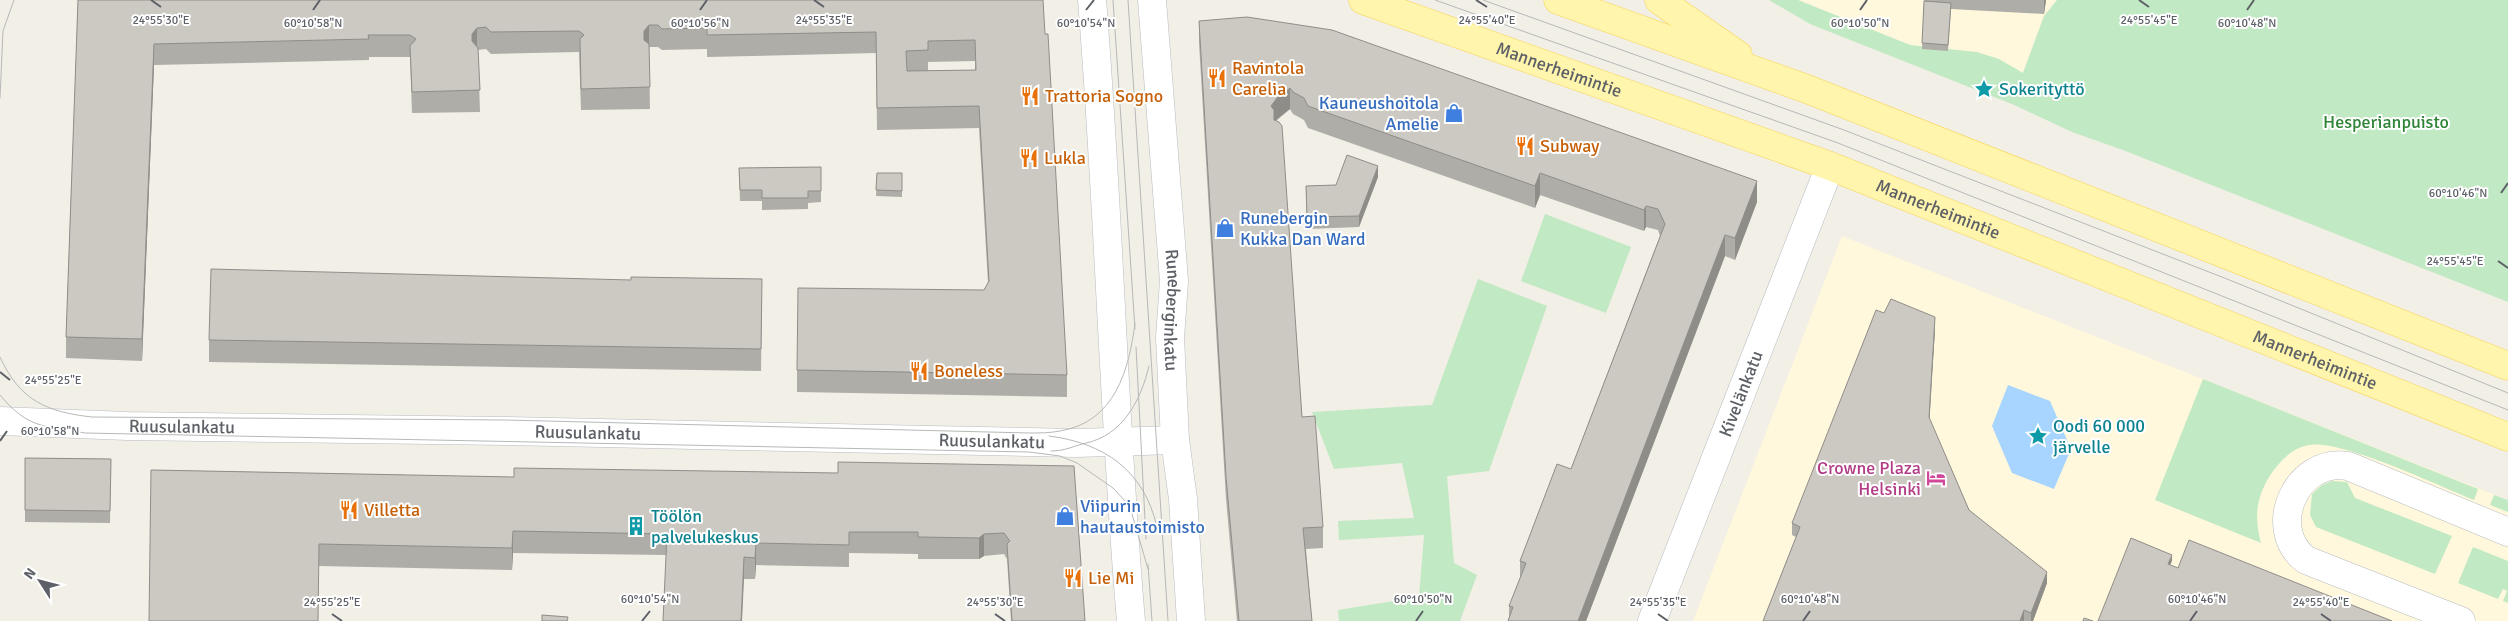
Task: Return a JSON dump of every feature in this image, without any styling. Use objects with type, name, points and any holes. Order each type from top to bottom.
[{"type":"main road","name":"Mannerheimintie","points":[[1363,0],[1830,166],[2508,437]]},
{"type":"main road","points":[[1558,0],[1766,74],[2046,182],[2508,366]]},
{"type":"main road","points":[[1659,0],[1766,74]]},
{"type":"street","points":[[1092,0],[1105,171],[1118,443],[1131,621]]},
{"type":"street","name":"Runeberginkatu","points":[[1152,0],[1174,281],[1170,338],[1175,440],[1183,499],[1191,621]]},
{"type":"street","name":"Kivelänkatu","points":[[1652,621],[1830,166]]},
{"type":"street","name":"Ruusulankatu","points":[[0,421],[128,426],[1118,443],[1175,440]]},
{"type":"street","points":[[2461,621],[2306,560],[2292,545],[2287,528],[2292,497],[2306,477],[2325,466],[2335,464],[2348,466],[2508,532]]},
{"type":"shaded area","points":[[1798,0],[2057,0],[2044,16],[2017,88]]},
{"type":"shaded area","points":[[1842,236],[2508,500],[2508,621],[1693,621]]},
{"type":"green space","name":"Hesperianpuisto","points":[[1769,0],[1798,0],[1910,45],[1977,52],[1999,59],[2023,73],[2044,16],[2057,0],[2508,0],[2508,302],[2123,150],[2072,132],[2012,104],[1810,24]]},
{"type":"green space","points":[[1545,214],[1631,247],[1606,313],[1521,281]]},
{"type":"green space","points":[[1478,279],[1547,306],[1489,471],[1447,476],[1454,563],[1477,575],[1460,621],[1339,621],[1338,610],[1419,597],[1424,535],[1339,540],[1338,521],[1414,518],[1402,463],[1334,469],[1312,412],[1432,405]]},
{"type":"green space","points":[[2203,379],[2478,489],[2474,500],[2366,456],[2324,445],[2309,445],[2297,449],[2282,460],[2262,491],[2257,516],[2261,543],[2155,500]]},
{"type":"green space","points":[[2332,481],[2347,482],[2355,498],[2452,536],[2435,574],[2316,527],[2310,515],[2312,494],[2322,485]]},
{"type":"green space","points":[[2494,495],[2508,500],[2508,512],[2490,505]]},
{"type":"green space","points":[[2473,547],[2508,561],[2508,603],[2503,601],[2507,591],[2503,589],[2498,599],[2458,583]]},
{"type":"water","points":[[2008,385],[2050,401],[2071,449],[2054,489],[2012,473],[1992,426]]},
{"type":"building","points":[[78,0],[1043,0],[1045,34],[1048,34],[1067,375],[797,370],[798,288],[984,290],[989,281],[979,106],[877,108],[876,32],[707,35],[707,28],[662,29],[658,25],[649,25],[644,31],[644,40],[649,44],[650,87],[581,89],[580,39],[584,35],[579,31],[491,32],[486,27],[477,28],[472,34],[472,41],[478,48],[480,90],[412,92],[410,46],[416,39],[410,35],[368,35],[369,39],[154,44],[142,339],[66,337]],"holes":[[[975,40],[976,70],[907,71],[906,51],[928,50],[928,41]]]},
{"type":"building","points":[[1924,1],[1951,3],[1948,45],[1922,43]]},
{"type":"building","points":[[1247,17],[1332,30],[1757,181],[1735,238],[1725,235],[1578,621],[1508,621],[1513,607],[1509,606],[1526,563],[1520,561],[1557,464],[1571,469],[1665,224],[1658,209],[1646,206],[1644,210],[1540,173],[1535,186],[1308,106],[1304,98],[1293,92],[1290,88],[1277,98],[1271,106],[1274,110],[1274,120],[1282,126],[1302,417],[1315,416],[1323,527],[1303,528],[1312,621],[1239,621],[1226,477],[1199,21]]},
{"type":"building","points":[[1347,155],[1378,166],[1359,216],[1307,217],[1306,186],[1336,185]]},
{"type":"building","points":[[821,167],[821,191],[808,191],[808,198],[762,198],[762,190],[740,190],[739,168]]},
{"type":"building","points":[[877,173],[902,173],[902,191],[876,190]]},
{"type":"building","points":[[211,269],[631,280],[631,277],[762,279],[761,349],[209,340]]},
{"type":"building","points":[[1891,299],[1935,317],[1929,417],[1969,510],[2047,572],[2031,613],[2024,610],[2020,621],[1763,621],[1800,527],[1792,523],[1876,310],[1884,313]]},
{"type":"building","points":[[25,458],[111,459],[110,511],[25,510]]},
{"type":"building","points":[[838,462],[1074,466],[1085,621],[1012,621],[1007,544],[1010,541],[1004,533],[984,534],[979,538],[918,537],[918,532],[849,532],[849,545],[756,543],[755,558],[744,557],[741,621],[663,621],[667,534],[513,531],[512,548],[319,544],[318,621],[149,621],[151,470],[514,477],[514,468],[838,473]]},
{"type":"building","points":[[2131,538],[2172,555],[2168,564],[2178,568],[2189,540],[2392,621],[2098,621]]},
{"type":"building","points":[[542,615],[568,617],[567,621],[542,621]]},
{"type":"tram line","points":[[0,98],[3,31],[14,0]]},
{"type":"tram line","points":[[1113,0],[1135,329]]},
{"type":"tram line","points":[[1128,0],[1168,621]]},
{"type":"tram line","points":[[1435,0],[1838,143],[2508,410]]},
{"type":"tram line","points":[[1483,0],[1844,130],[2227,279],[2508,393]]},
{"type":"tram line","points":[[0,357],[16,384],[37,402],[61,412],[92,417],[506,420],[1041,433],[1079,426],[1094,417],[1106,405],[1116,391],[1123,375],[1135,323]]},
{"type":"tram line","points":[[1136,347],[1146,539]]},
{"type":"tram line","points":[[1051,451],[1099,439],[1120,424],[1135,403],[1146,379],[1149,366]]},
{"type":"tram line","points":[[0,395],[19,414],[29,420],[48,427],[85,433],[1029,452],[1060,456],[1077,463],[1113,488],[1126,502],[1132,514],[1148,569]]},
{"type":"tram line","points":[[1049,436],[1087,445],[1119,463],[1132,475],[1142,490],[1151,507],[1157,527]]},
{"type":"tram line","points":[[1148,564],[1152,621]]},
{"type":"place","name":"Ravintola Carelia","points":[[1217,78]]},
{"type":"place","name":"Sokerityttö","points":[[1984,89]]},
{"type":"place","name":"Trattoria Sogno","points":[[1030,96]]},
{"type":"place","name":"Kauneushoitola Amelie","points":[[1454,113]]},
{"type":"place","name":"Subway","points":[[1525,146]]},
{"type":"place","name":"Lukla","points":[[1029,158]]},
{"type":"place","name":"Runebergin Kukka Dan Ward","points":[[1225,228]]},
{"type":"place","name":"Boneless","points":[[919,371]]},
{"type":"place","name":"Oodi 60 000 järvelle","points":[[2038,436]]},
{"type":"place","name":"Crowne Plaza Helsinki","points":[[1936,478]]},
{"type":"place","name":"Villetta","points":[[349,510]]},
{"type":"place","name":"Viipurin hautaustoimisto","points":[[1065,516]]},
{"type":"place","name":"Töölön palvelukeskus","points":[[636,526]]},
{"type":"place","name":"Lie Mi","points":[[1073,578]]}]
